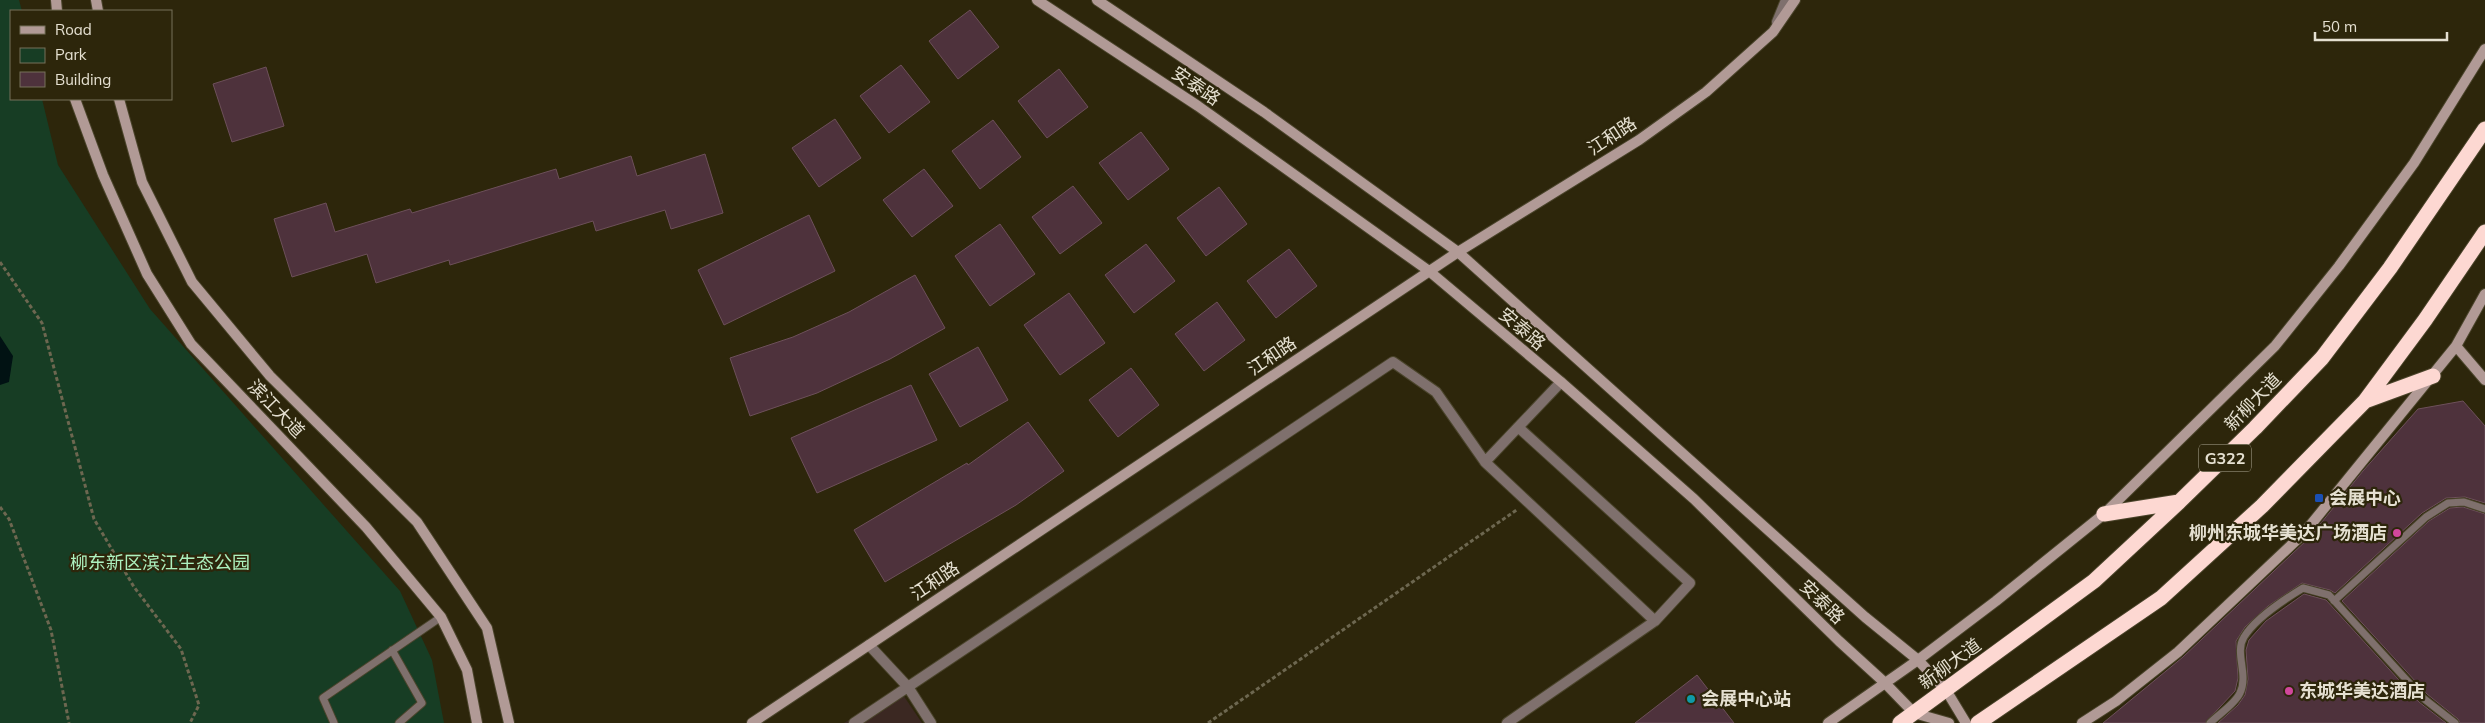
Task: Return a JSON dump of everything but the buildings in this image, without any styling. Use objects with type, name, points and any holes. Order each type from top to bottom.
[{"type":"highway","name":"新柳大道","points":[[1900,723],[2094,581],[2180,502],[2322,358],[2390,268],[2485,129]]},
{"type":"highway","points":[[1978,723],[2161,598],[2262,506],[2365,401],[2425,320],[2485,232]]},
{"type":"highway","points":[[2365,401],[2433,376]]},
{"type":"highway","points":[[2104,514],[2180,502]]},
{"type":"main road","name":"安泰路","points":[[1037,0],[1198,106],[1428,271],[1561,382],[1694,499],[1914,713],[1949,723]]},
{"type":"main road","name":"安泰路","points":[[1097,0],[1264,112],[1458,252],[1865,617],[1918,660],[1946,690],[1966,723]]},
{"type":"main road","name":"江和路","points":[[752,723],[1428,271],[1638,140],[1706,92],[1774,32],[1795,0]]},
{"type":"main road","points":[[1828,723],[1918,660],[1996,601],[2104,514],[2275,346],[2339,266],[2414,163],[2485,49]]},
{"type":"main road","name":"滨江大道","points":[[75,100],[103,175],[146,274],[191,344],[366,527],[441,617],[467,670],[477,723]]},
{"type":"main road","name":"滨江大道","points":[[119,100],[142,182],[192,282],[270,376],[417,522],[487,628],[510,723]]},
{"type":"main road","points":[[2082,723],[2116,701],[2178,652],[2304,533],[2456,346],[2485,294]]},
{"type":"main road","points":[[2456,346],[2485,380]]},
{"type":"street","points":[[1774,32],[1786,0]]},
{"type":"street","points":[[854,723],[1393,362],[1436,392],[1485,462],[1655,621]]},
{"type":"street","points":[[1485,462],[1561,382]]},
{"type":"street","points":[[1507,723],[1655,621],[1690,583],[1518,427]]},
{"type":"street","points":[[868,645],[908,687],[931,723]]},
{"type":"lane","points":[[2334,601],[2426,517],[2448,503],[2464,502],[2485,509]]},
{"type":"lane","points":[[2210,723],[2240,694],[2245,676],[2240,656],[2243,638],[2278,604],[2303,588],[2328,595],[2424,698],[2455,723]]},
{"type":"lane","points":[[334,723],[323,698],[441,617]]},
{"type":"lane","points":[[392,650],[422,703],[399,721],[399,723]]},
{"type":"path","points":[[0,262],[42,323],[94,519],[134,587],[181,649],[198,705],[190,723]]},
{"type":"path","points":[[1208,723],[1528,502]]},
{"type":"path","points":[[0,506],[9,519],[51,630],[69,723]]},
{"type":"shaded area","points":[[0,336],[13,356],[9,382],[0,385]]},
{"type":"shaded area","points":[[899,689],[922,723],[844,723]]},
{"type":"green space","name":"柳东新区滨江生态公园","points":[[0,0],[19,0],[22,10],[10,10],[10,100],[42,100],[58,165],[150,309],[400,591],[432,660],[444,723],[0,723]]},
{"type":"place","name":"会展中心","points":[[2319,498]]},
{"type":"place","name":"柳州东城华美达广场酒店","points":[[2397,533]]},
{"type":"place","name":"东城华美达酒店","points":[[2289,691]]},
{"type":"place","name":"会展中心站","points":[[1691,699]]}]
